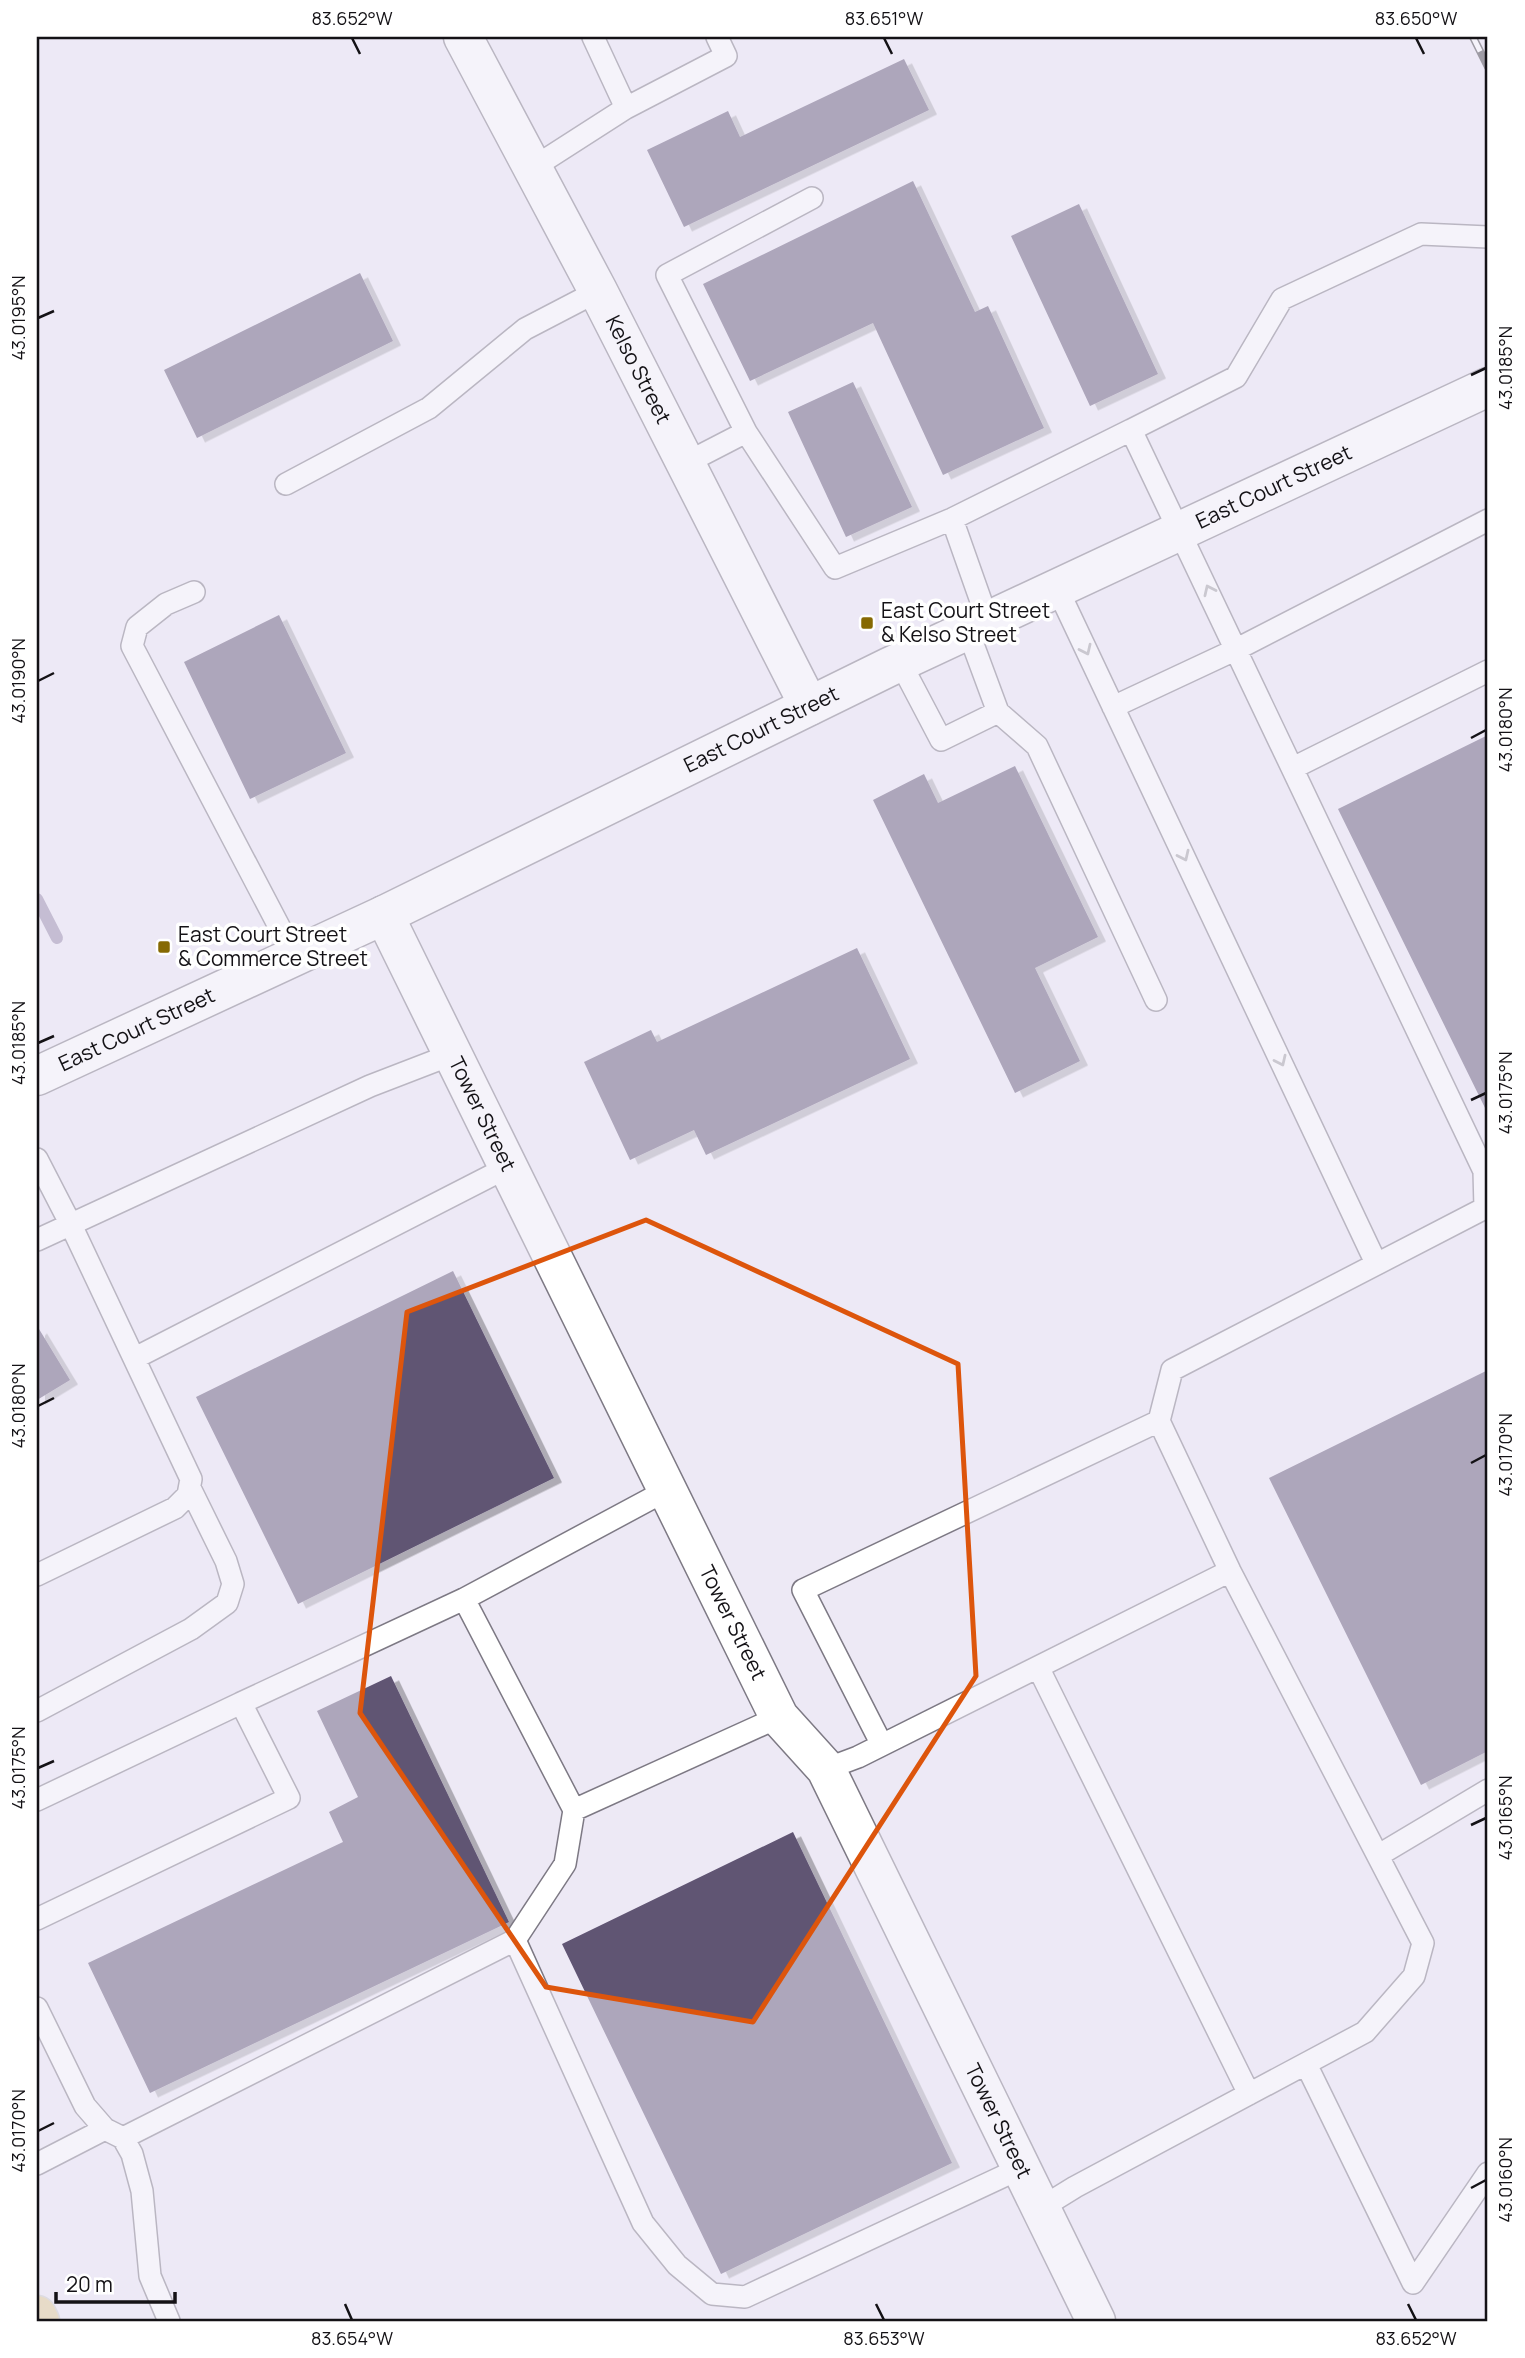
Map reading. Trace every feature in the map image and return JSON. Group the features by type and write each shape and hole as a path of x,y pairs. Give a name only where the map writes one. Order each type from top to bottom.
{"main road":[{"path":"37,2315 40,2321"}],"street":[{"name":"Kelso Street","path":"463,37 598,291 809,706"},
{"name":"East Court Street","path":"39,1067 384,915 901,662 1488,387"},
{"name":"Tower Street","path":"384,915 779,1717 826,1769 1096,2321"}],"lane":[{"path":"593,37 626,108"},
{"path":"531,169 626,108 726,56 717,37"},
{"path":"812,198 667,275 746,432 835,568 952,519 1236,377 1282,299 1421,234 1488,237"},
{"path":"286,484 429,408 525,329 598,291"},
{"path":"1041,2208 1075,2187 1365,2032 1414,1976 1423,1943 1230,1571 1159,1421 1172,1370 1485,1208 1484,1171 1132,430"},
{"path":"686,463 746,432"},
{"path":"952,519 998,712 1037,746 1156,1000"},
{"path":"1114,707 1237,649 1488,520"},
{"path":"1057,588 1376,1263"},
{"path":"194,592 166,604 137,627 132,646 293,955"},
{"path":"901,662 941,740 998,712"},
{"path":"1293,768 1488,671"},
{"path":"37,1240 370,1086 453,1055"},
{"path":"37,1159 191,1479 188,1495 175,1508 37,1575"},
{"path":"135,1358 508,1167"},
{"path":"882,1745 803,1590 1159,1421"},
{"path":"37,1711 191,1629 227,1603 233,1584 226,1561 190,1488"},
{"path":"37,1800 464,1599 667,1490"},
{"path":"826,1769 882,1745 1230,1571"},
{"path":"37,2164 114,2134 514,1940 565,1864 574,1810 464,1599"},
{"path":"1038,1667 1249,2094"},
{"path":"37,1919 289,1798 241,1703"},
{"path":"574,1810 779,1717"},
{"path":"1379,1856 1488,1790"},
{"path":"514,1940 643,2223 677,2265 712,2294 745,2297 1021,2168"},
{"path":"37,2008 85,2106 132,2154 142,2191 150,2276 169,2321"},
{"path":"1306,2064 1413,2283 1488,2174"}],"highlighted area":[{"path":"646,1220 958,1364 976,1676 753,2022 546,1987 360,1713 407,1312"}],"building":[{"path":"904,59 929,110 684,227 647,150 728,111 740,137"},
{"path":"913,181 975,312 988,306 1044,428 943,475 873,323 750,381 703,284"},
{"path":"1079,204 1158,374 1090,406 1011,236"},
{"path":"360,273 393,341 197,438 164,370"},
{"path":"853,382 912,507 846,537 788,412"},
{"path":"279,615 346,753 250,799 184,662"},
{"path":"1488,735 1488,1114 1338,809"},
{"path":"1015,766 1098,937 1035,968 1080,1061 1015,1093 873,800 924,774 938,803"},
{"path":"857,948 910,1059 706,1155 694,1130 630,1160 584,1062 651,1030 657,1042"},
{"path":"453,1271 554,1478 298,1604 196,1397"},
{"path":"39,1329 70,1380 37,1400 37,1331"},
{"path":"1488,1370 1488,1751 1421,1785 1269,1478"},
{"path":"391,1676 509,1922 150,2093 88,1963 343,1842 329,1812 358,1797 317,1711"},
{"path":"793,1832 952,2163 721,2274 562,1944"}],"waterway":[{"path":"37,899 57,938"}],"railway":[{"path":"1473,37 1488,67"}],"place":[{"name":"East Court Street & Kelso Street","path":"867,623"},
{"name":"East Court Street & Commerce Street","path":"164,947"}]}
